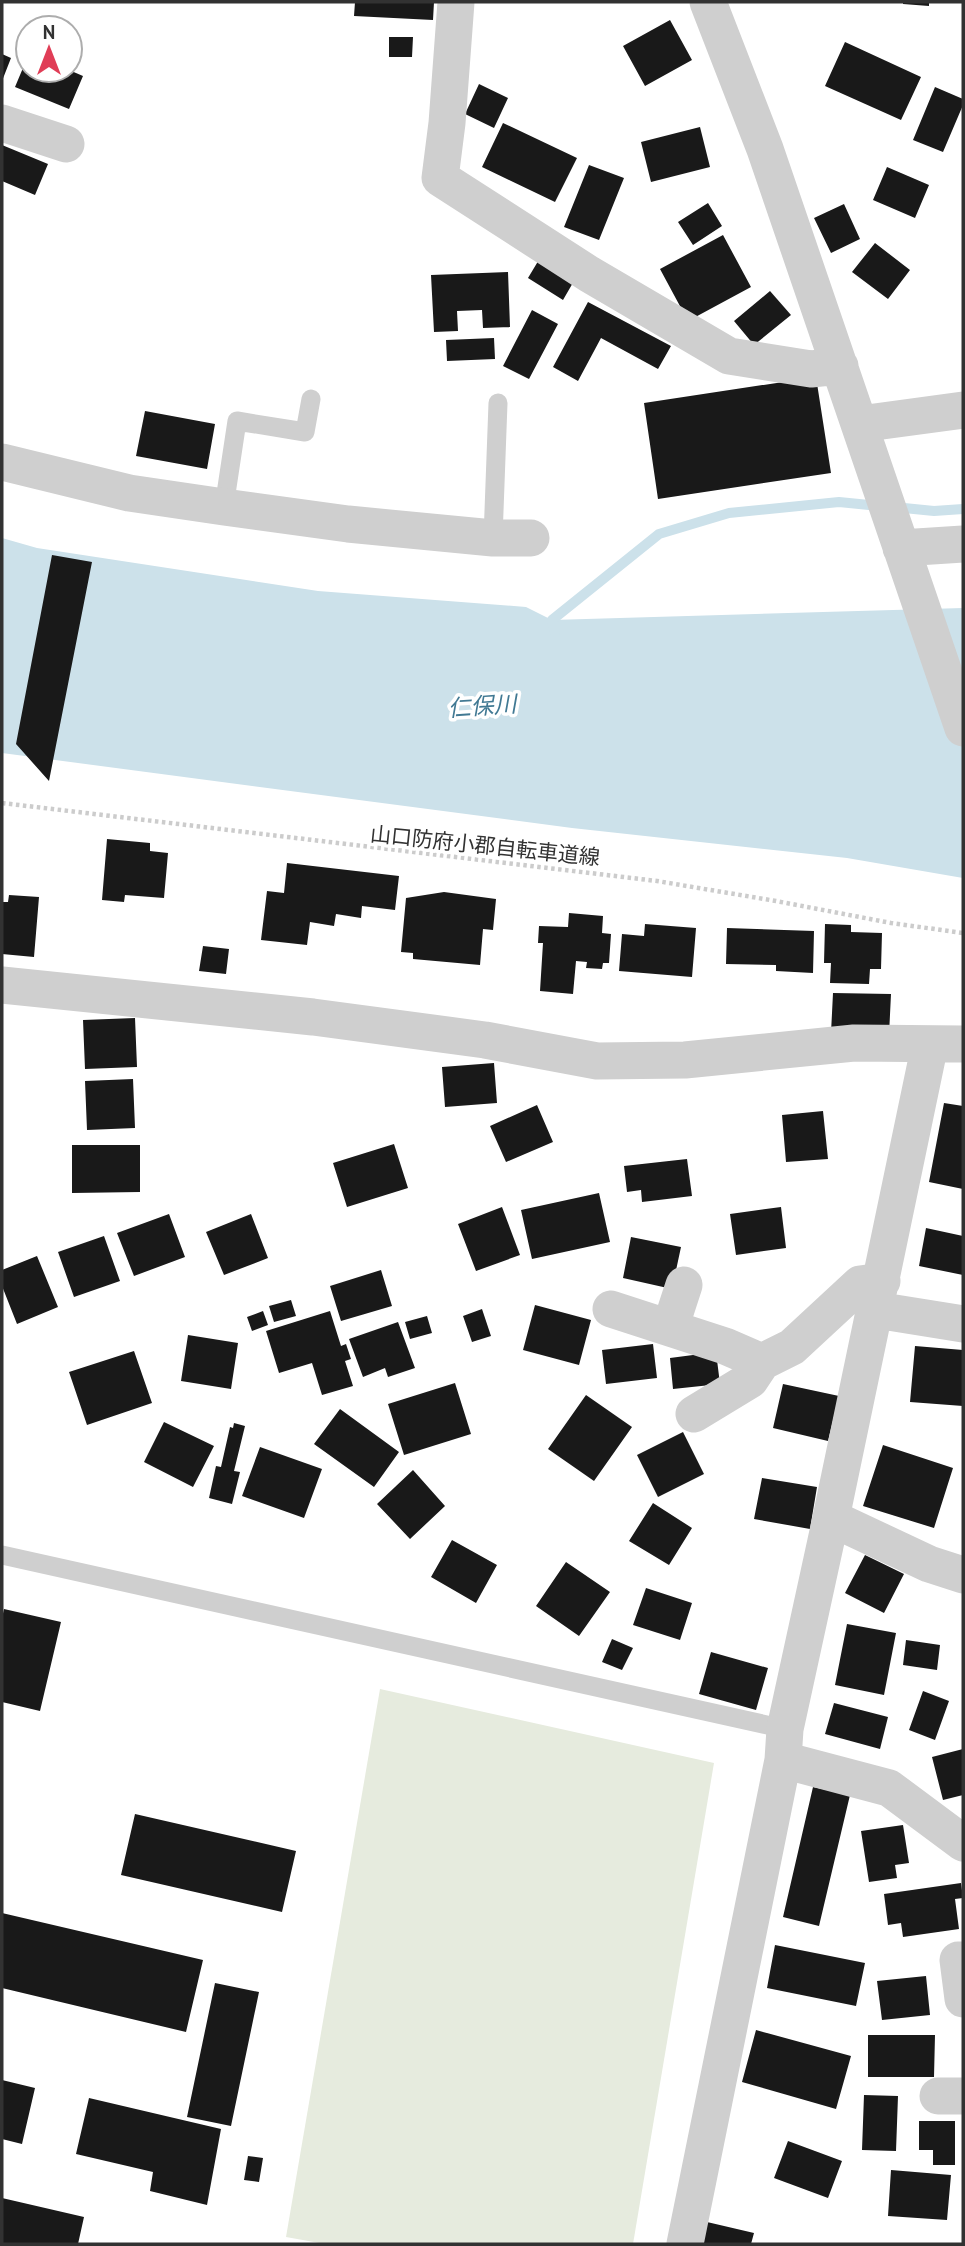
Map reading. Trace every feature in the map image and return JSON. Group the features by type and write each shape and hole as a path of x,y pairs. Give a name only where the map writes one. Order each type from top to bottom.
{"street":[{"path":"456,2 440,178 589,274 729,356 811,369 840,366"},
{"path":"708,2 765,149 963,728"},
{"path":"2,123 66,144"},
{"path":"860,424 963,410"},
{"path":"2,462 129,493 224,507 348,524 493,538 531,538"},
{"path":"901,548 963,544"},
{"path":"2,985 313,1017 485,1040 597,1060 685,1060 854,1043 947,1044 879,1295 784,1744 685,2244"},
{"path":"694,1414 750,1380 762,1362 792,1347 860,1284 879,1295 963,1324"},
{"path":"670,1328 684,1285"},
{"path":"611,1309 725,1346 762,1362"},
{"path":"831,1518 929,1564 963,1575"},
{"path":"784,1744 889,1788 956,1829"},
{"path":"963,1960 958,1960 963,1999"}],"lane":[{"path":"224,507 237,421 305,432 311,399"},
{"path":"493,538 498,403"},
{"path":"2,1555 784,1744"}],"path":[{"name":"山口防府小郡自転車道線","path":"2,803 657,881 891,923 963,933"}],"shaded area":[{"path":"380,1689 714,1763 633,2244 325,2244 286,2237"}],"water":[{"name":"仁保川","path":"2,538 37,548 318,591 526,607 552,620 963,608 963,878 847,858 572,828 2,753"}],"building":[{"path":"355,2 434,2 433,20 354,16"},
{"path":"929,2 929,6 903,4"},
{"path":"670,20 692,60 645,86 623,46"},
{"path":"389,37 413,37 412,57 389,57"},
{"path":"845,42 921,77 901,120 825,86"},
{"path":"2,54 11,58 2,81"},
{"path":"16,84 80,84 69,109 15,87"},
{"path":"479,84 508,98 494,128 465,114"},
{"path":"935,87 963,99 963,105 943,152 913,140"},
{"path":"503,123 577,158 555,202 482,167"},
{"path":"700,127 710,167 651,182 641,142"},
{"path":"2,145 48,164 35,195 2,181"},
{"path":"589,165 624,178 599,240 564,227"},
{"path":"887,167 929,185 915,218 873,200"},
{"path":"708,203 722,226 693,245 678,222"},
{"path":"844,204 860,239 831,253 814,218"},
{"path":"723,235 751,287 688,321 660,269"},
{"path":"875,243 910,270 888,299 852,272"},
{"path":"543,253 578,274 563,300 528,278"},
{"path":"508,272 510,327 483,328 482,310 457,311 458,331 434,332 431,275"},
{"path":"770,291 791,315 754,345 734,321"},
{"path":"588,302 671,346 658,369 601,338 578,381 553,367"},
{"path":"532,310 558,324 529,379 503,366"},
{"path":"494,338 495,359 447,361 446,340"},
{"path":"816,377 831,473 658,499 644,403"},
{"path":"145,411 215,424 207,469 136,456"},
{"path":"52,555 92,562 49,781 16,744"},
{"path":"107,839 150,843 150,851 168,853 164,898 125,895 124,902 102,900"},
{"path":"287,863 399,876 395,910 362,906 361,918 336,914 334,926 310,922 307,945 261,940 267,891 284,893"},
{"path":"444,892 496,899 493,930 483,929 480,965 413,959 413,953 401,952 406,898"},
{"path":"9,895 39,897 34,957 2,954 2,902 8,902"},
{"path":"569,913 603,916 602,933 611,934 609,963 603,963 602,969 586,968 587,962 576,961 573,994 540,991 543,943 538,943 539,926 568,927"},
{"path":"645,924 696,928 692,977 619,971 622,934 644,936"},
{"path":"825,924 851,925 851,932 882,933 881,969 870,969 869,984 830,983 831,963 824,963"},
{"path":"727,928 814,931 813,973 776,971 776,965 726,964"},
{"path":"203,946 229,949 226,974 199,971"},
{"path":"833,993 891,994 889,1035 831,1033"},
{"path":"135,1018 137,1067 85,1069 83,1020"},
{"path":"494,1063 497,1103 445,1107 442,1067"},
{"path":"133,1079 135,1128 87,1130 85,1081"},
{"path":"944,1103 963,1106 963,1189 929,1182"},
{"path":"537,1105 553,1142 506,1162 490,1126"},
{"path":"823,1111 828,1159 786,1162 782,1115"},
{"path":"394,1144 408,1188 347,1207 333,1163"},
{"path":"72,1145 140,1145 140,1192 72,1193"},
{"path":"687,1159 692,1196 642,1202 641,1190 627,1192 624,1166"},
{"path":"599,1193 610,1242 532,1259 521,1210"},
{"path":"502,1207 520,1255 476,1271 458,1224"},
{"path":"781,1207 786,1248 736,1255 730,1214"},
{"path":"169,1214 185,1257 134,1276 117,1233"},
{"path":"251,1214 268,1258 224,1275 206,1232"},
{"path":"926,1228 963,1236 963,1275 919,1266"},
{"path":"104,1236 120,1281 74,1297 58,1252"},
{"path":"631,1237 681,1247 672,1289 623,1278"},
{"path":"37,1256 58,1307 17,1324 2,1286 2,1270"},
{"path":"381,1270 392,1306 341,1321 330,1286"},
{"path":"291,1300 296,1316 274,1322 269,1306"},
{"path":"535,1305 591,1320 579,1365 523,1350"},
{"path":"482,1309 491,1336 472,1342 463,1316"},
{"path":"263,1311 268,1325 252,1331 247,1317"},
{"path":"330,1311 341,1346 346,1344 351,1359 345,1361 353,1386 322,1395 312,1363 279,1373 266,1331"},
{"path":"427,1316 432,1333 410,1339 405,1322"},
{"path":"398,1322 415,1368 388,1377 385,1368 363,1377 349,1339"},
{"path":"188,1335 238,1343 231,1389 181,1381"},
{"path":"653,1344 657,1378 606,1384 602,1350"},
{"path":"915,1346 963,1350 963,1406 910,1402"},
{"path":"134,1351 152,1403 87,1425 69,1372"},
{"path":"716,1352 720,1384 673,1389 670,1358"},
{"path":"455,1383 471,1434 404,1455 388,1404"},
{"path":"783,1384 839,1396 828,1441 773,1428"},
{"path":"586,1395 632,1427 594,1481 548,1449"},
{"path":"340,1409 399,1452 374,1487 314,1444"},
{"path":"164,1422 214,1446 193,1487 144,1462"},
{"path":"234,1423 245,1426 234,1471 240,1472 232,1504 209,1498 216,1466 221,1467 230,1427 233,1428"},
{"path":"683,1432 704,1474 658,1497 637,1455"},
{"path":"883,1445 953,1468 934,1528 863,1506"},
{"path":"260,1447 322,1469 304,1518 242,1496"},
{"path":"413,1470 445,1506 410,1539 377,1504"},
{"path":"762,1478 817,1487 810,1529 754,1519"},
{"path":"653,1503 692,1528 669,1565 629,1541"},
{"path":"452,1540 497,1565 476,1603 431,1577"},
{"path":"865,1555 904,1574 884,1613 845,1593"},
{"path":"566,1562 610,1592 579,1636 536,1606"},
{"path":"646,1588 692,1603 680,1640 633,1625"},
{"path":"4,1609 61,1622 40,1711 2,1702"},
{"path":"847,1624 896,1633 884,1695 835,1685"},
{"path":"612,1639 633,1648 622,1670 602,1662"},
{"path":"906,1640 940,1645 937,1670 903,1665"},
{"path":"711,1652 768,1668 756,1710 699,1694"},
{"path":"923,1691 949,1701 935,1740 909,1730"},
{"path":"834,1703 888,1717 880,1749 825,1734"},
{"path":"963,1749 963,1795 943,1800 932,1757"},
{"path":"813,1787 850,1795 819,1926 783,1917"},
{"path":"135,1814 296,1851 282,1912 121,1875"},
{"path":"903,1825 909,1863 895,1865 897,1878 869,1882 861,1831"},
{"path":"961,1883 963,1898 955,1899 959,1929 903,1937 901,1923 888,1925 884,1894"},
{"path":"2,1913 203,1960 186,2032 2,1988"},
{"path":"775,1945 865,1963 856,2006 767,1988"},
{"path":"926,1976 930,2015 882,2020 877,1981"},
{"path":"215,1983 259,1992 231,2126 187,2117"},
{"path":"756,2030 851,2056 836,2109 742,2082"},
{"path":"868,2035 935,2035 934,2077 868,2077"},
{"path":"2,2080 35,2088 22,2144 2,2139"},
{"path":"864,2095 898,2096 896,2151 862,2150"},
{"path":"89,2098 221,2129 207,2205 150,2191 153,2172 76,2154"},
{"path":"919,2121 955,2121 955,2165 933,2165 933,2150 919,2150"},
{"path":"788,2141 842,2161 828,2198 774,2178"},
{"path":"248,2156 263,2158 259,2182 244,2180"},
{"path":"891,2170 951,2175 947,2220 888,2216"},
{"path":"2,2198 84,2217 78,2244 2,2244"},
{"path":"707,2222 754,2233 751,2244 701,2244"}],"waterway":[{"path":"555,632 552,620 659,534 729,513 839,502 879,506"},
{"path":"894,507 934,511 963,509"}]}
